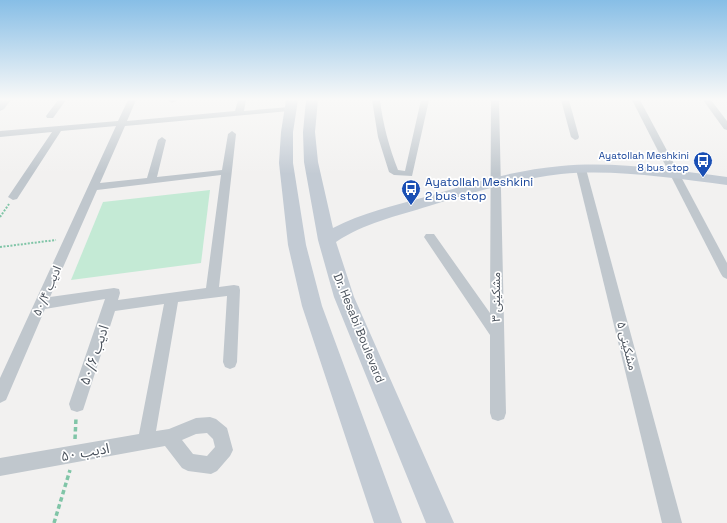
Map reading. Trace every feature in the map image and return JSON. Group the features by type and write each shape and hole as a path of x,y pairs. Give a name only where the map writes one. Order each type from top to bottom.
{"main road":[{"path":"288,124 286,163 297,244 312,306 388,523"},
{"name":"Dr. Hesabi Boulevard","path":"310,124 310,162 327,240 344,297 440,523"},
{"path":"327,240 338,232 367,218 497,181 537,174 581,169 727,180"},
{"path":"322,217 337,220 367,218"}],"street":[{"path":"0,134 117,124"},
{"name":"ادیب ۵۰/۴","path":"0,395 122,124"},
{"path":"378,124 384,148 394,172 409,174 420,124"},
{"name":"مشکینی ۳","path":"496,124 497,181 496,333 498,413"},
{"path":"571,124 574,137"},
{"path":"649,124 727,274"},
{"path":"13,197 58,129"},
{"path":"212,293 226,172 232,134"},
{"path":"151,181 162,140"},
{"name":"مشکینی ۵","path":"581,169 672,523"},
{"path":"93,187 226,172"},
{"path":"430,237 496,333"},
{"path":"41,304 114,293 110,306 234,290 230,362"},
{"path":"146,441 172,299"},
{"name":"ادیب ۵۰/۶","path":"77,404 110,306"},
{"name":"ادیب ۵۰","path":"0,467 169,437"}],"path":[{"path":"0,217 13,197"},
{"path":"0,247 70,239"}],"green space":[{"path":"210,190 201,263 71,280 103,202"}],"place":[{"name":"Ayatollah Meshkini 8 bus stop","path":"703,178"},
{"name":"Ayatollah Meshkini 2 bus stop","path":"411,206"}]}
